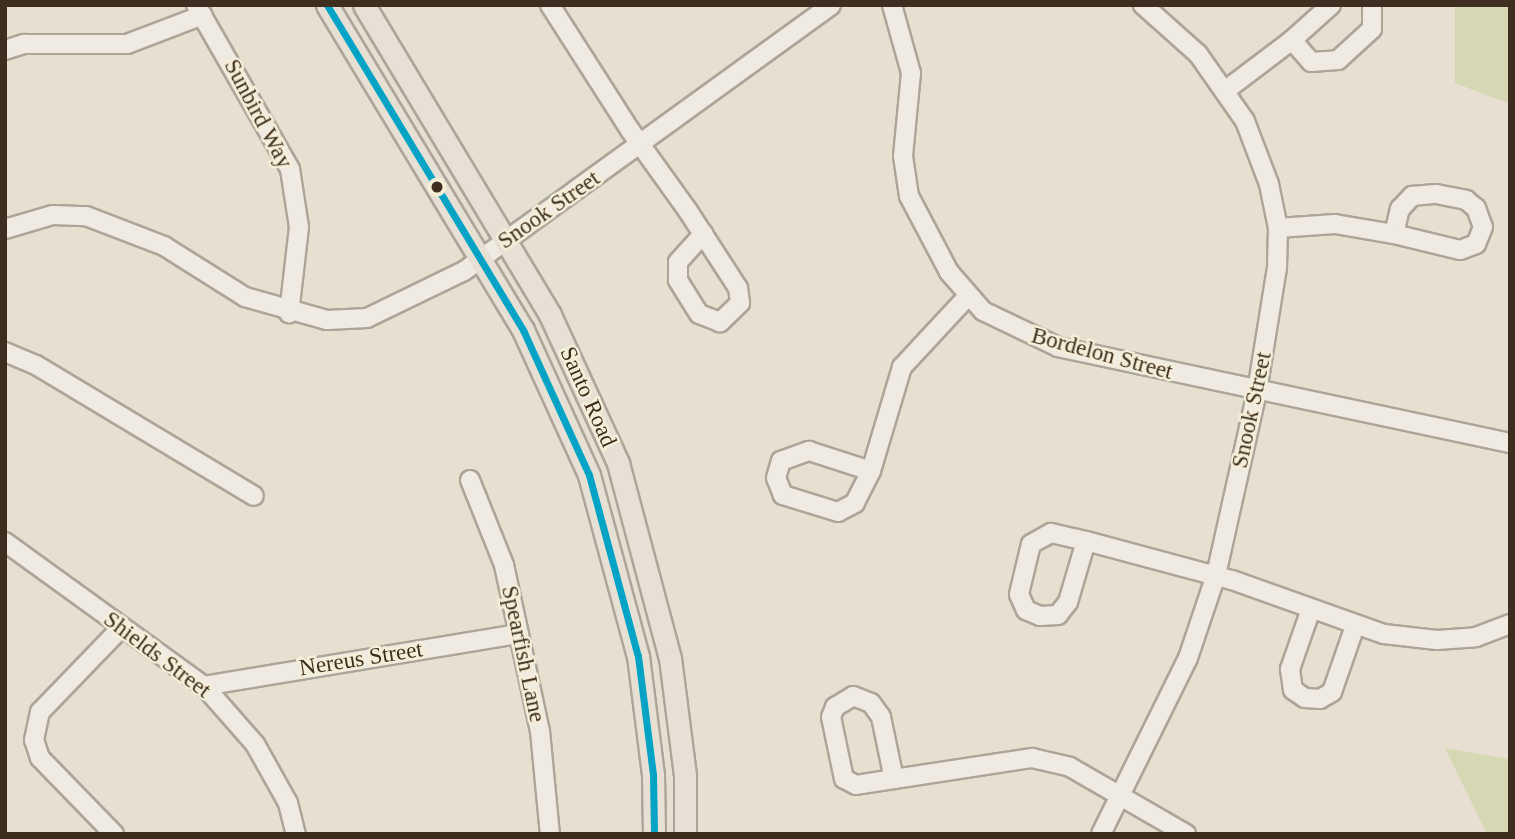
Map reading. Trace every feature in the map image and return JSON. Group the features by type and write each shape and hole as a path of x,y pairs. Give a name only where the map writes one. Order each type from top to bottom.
{"main road":[{"name":"Santo Road","path":"327,5 481,258 553,392 589,475 610,543 638,656 653,775 654,834"},
{"name":"Santo Road","path":"364,5 507,241 580,375 618,463 639,530 670,658 685,775 685,834"}],"street":[{"path":"550,5 641,145 703,234 738,288 740,303 720,322 699,314 678,280 678,262 703,234"},
{"name":"Snook Street","path":"5,229 53,215 86,216 164,246 245,298 289,313 327,320 367,318 396,308 507,241 831,5"},
{"name":"Bordelon Street","path":"891,5 911,74 904,156 909,196 926,234 968,296 1014,329 1058,347 1510,443"},
{"name":"Snook Street","path":"1101,834 1188,658 1216,575 1257,391 1278,228 1260,159 1226,90 1198,54 1143,5"},
{"path":"1226,90 1292,40 1331,5"},
{"path":"1292,40 1311,62 1338,60 1372,29 1372,5"},
{"path":"5,50 24,44 127,44 199,10"},
{"name":"Sunbird Way","path":"199,10 290,169 299,227 289,313"},
{"path":"1278,228 1335,224 1394,234 1460,250 1476,244 1482,227 1466,200 1412,196 1400,209 1394,234"},
{"path":"871,471 809,451 790,453 776,478 783,495 838,512 863,494 871,471 902,367 968,296"},
{"path":"5,352 36,365 254,496"},
{"name":"Spearfish Lane","path":"470,480 504,565 540,731 550,834"},
{"path":"1086,541 1068,602 1059,615 1026,610 1019,594 1038,537 1051,533 1086,541 1216,575 1355,626 1437,640 1476,637 1510,624"},
{"name":"Shields Street","path":"5,541 204,686 255,744 288,803 296,834"},
{"path":"1311,609 1290,669 1293,690 1305,698 1320,699 1332,692 1355,626"},
{"path":"114,834 40,758 34,740 40,712 121,628"},
{"name":"Nereus Street","path":"204,686 519,634"},
{"path":"894,779 881,717 871,703 845,698 831,717 844,779 856,785 1032,758 1070,767 1178,832"}],"green space":[{"path":"1455,5 1510,5 1510,104 1455,83"},
{"path":"1445,748 1510,759 1510,834 1487,834"}],"transit line":[{"path":"327,5 523,330 589,475 638,656 653,775 654,834"}]}
